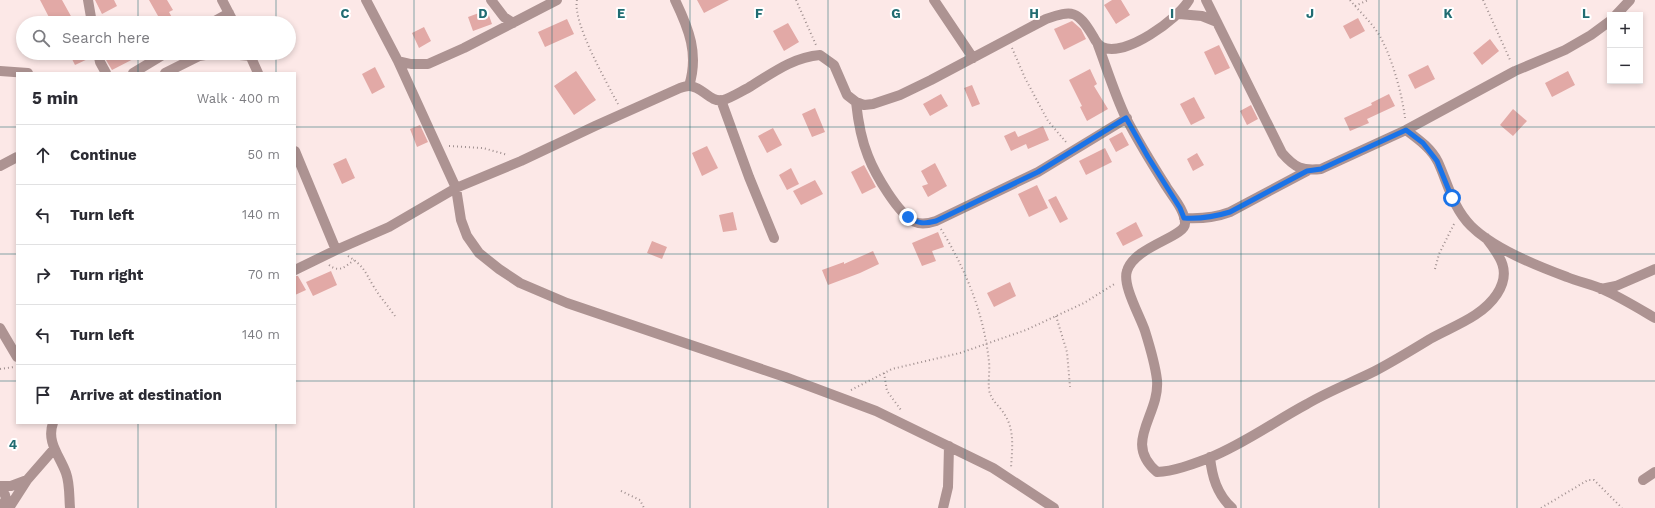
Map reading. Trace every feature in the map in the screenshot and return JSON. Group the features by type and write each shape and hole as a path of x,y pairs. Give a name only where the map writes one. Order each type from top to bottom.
{"street":[{"path":"88,0 91,16"},
{"path":"222,0 230,16"},
{"path":"366,0 398,61 456,188 461,220 467,236 479,253 499,269 520,283 567,303 785,377 876,411 993,468 1054,508"},
{"path":"491,0 504,17 513,24"},
{"path":"398,61 411,64 428,64 513,24 557,0"},
{"path":"675,0 684,19 694,56 694,72 689,86"},
{"path":"934,0 973,58"},
{"path":"1098,45 1103,48 1113,48 1140,40 1162,28 1179,14 1190,0"},
{"path":"1206,0 1282,153 1292,165 1307,171"},
{"path":"1619,12 1630,0"},
{"path":"224,16 229,13"},
{"path":"296,270 389,227 456,188 521,161 622,113 673,91 689,86 697,88 711,98 721,100 738,94 806,56 820,55 834,65 847,95 856,102 864,105 873,104 900,95 1046,19 1065,13 1072,13 1080,17 1098,45 1116,96 1126,118 1148,157 1180,208 1186,224 1179,233 1152,245 1140,254 1131,263 1127,270 1126,277 1132,300 1150,348 1157,382 1154,400 1141,444 1149,465 1157,472 1167,472 1210,457 1308,403 1402,356 1485,308 1497,294 1505,278 1504,266 1498,253 1486,238"},
{"path":"1179,14 1202,16 1218,22"},
{"path":"1184,218 1202,219 1230,212 1307,171 1321,169 1406,130 1455,102 1515,71 1565,50 1591,35 1607,23"},
{"path":"100,60 103,72"},
{"path":"135,72 154,60"},
{"path":"167,72 191,60"},
{"path":"253,60 258,72"},
{"path":"0,71 16,72"},
{"path":"721,100 749,177 774,238"},
{"path":"856,102 859,127 868,157 898,208 916,223 936,221 1038,172 1126,118"},
{"path":"1406,130 1423,143 1437,161 1452,198 1460,213 1471,226 1486,238 1533,262 1567,277 1601,289 1655,318"},
{"path":"0,166 16,158"},
{"path":"298,164 336,250"},
{"path":"1601,289 1616,286 1655,269"},
{"path":"0,328 16,356"},
{"path":"53,424 51,435 54,449 69,484 70,508"},
{"path":"943,508 948,487 949,446"},
{"path":"9,508 27,480 54,449"},
{"path":"1210,457 1212,473 1218,489 1223,499 1232,508"},
{"path":"1643,480 1655,472"},
{"path":"1,508 6,499 0,487 11,486 27,480"}],"path":[{"path":"577,0 577,12 590,48 622,113"},
{"path":"796,0 820,55"},
{"path":"1350,0 1368,19 1378,34 1389,59 1400,93 1406,130"},
{"path":"1355,6 1368,0"},
{"path":"1483,0 1515,71"},
{"path":"1008,39 1025,78 1048,121 1075,150"},
{"path":"435,143 449,146 490,149 521,161"},
{"path":"1435,269 1439,254 1460,213"},
{"path":"936,221 952,247 973,292 982,317 990,372 990,394 1005,414 1010,425 1013,441 1010,479"},
{"path":"336,250 354,260 367,273 374,288 395,316"},
{"path":"320,258 336,270 341,270 354,260"},
{"path":"839,397 884,373 922,361 960,353 1026,330 1084,302 1126,277"},
{"path":"1056,316 1067,352 1070,387"},
{"path":"0,369 16,367"},
{"path":"884,373 887,391 893,401 905,414"},
{"path":"1541,508 1588,480 1594,480 1622,508"},
{"path":"621,491 640,500 644,508"}],"building":[{"path":"40,0 62,0 71,16 48,16"},
{"path":"95,0 114,0 117,6 102,14"},
{"path":"149,0 167,0 173,10 169,12 171,16 158,16"},
{"path":"697,0 729,0 704,13"},
{"path":"1112,0 1121,0 1130,15 1116,24 1104,5"},
{"path":"487,10 492,24 473,31 468,17"},
{"path":"1358,18 1365,31 1350,39 1343,26"},
{"path":"567,19 574,34 545,47 538,32"},
{"path":"1072,21 1081,29 1086,39 1064,50 1054,29"},
{"path":"788,23 799,42 784,51 773,31"},
{"path":"424,27 431,41 419,48 412,33"},
{"path":"1490,39 1499,51 1482,65 1473,53"},
{"path":"1219,45 1230,68 1215,75 1204,52"},
{"path":"72,60 86,60 75,65"},
{"path":"106,60 131,60 112,70"},
{"path":"1428,65 1435,79 1415,89 1408,75"},
{"path":"375,67 385,87 372,94 362,74"},
{"path":"1090,69 1097,84 1094,86 1108,109 1087,121 1080,107 1082,106 1069,80"},
{"path":"576,71 596,100 574,115 554,86"},
{"path":"1568,71 1575,85 1552,97 1545,83"},
{"path":"972,85 980,104 972,107 964,88"},
{"path":"941,94 948,106 930,116 923,104"},
{"path":"1389,94 1395,106 1367,119 1369,123 1350,131 1344,118 1372,105 1371,103"},
{"path":"1194,97 1205,118 1191,125 1180,104"},
{"path":"1251,105 1258,119 1247,125 1240,111"},
{"path":"815,108 825,132 812,137 802,114"},
{"path":"1513,109 1527,121 1513,136 1500,125"},
{"path":"420,125 428,142 417,147 410,129"},
{"path":"1043,126 1049,140 1028,149 1026,144 1011,151 1004,136 1015,131 1018,137"},
{"path":"773,128 782,145 767,153 758,136"},
{"path":"1122,132 1129,145 1116,152 1109,139"},
{"path":"707,146 718,168 702,176 692,153"},
{"path":"1105,148 1112,162 1086,175 1079,161"},
{"path":"1197,153 1204,165 1193,171 1187,159"},
{"path":"346,158 355,178 342,184 333,164"},
{"path":"935,163 947,186 928,197 922,186 928,184 921,171"},
{"path":"864,165 876,187 862,194 851,172"},
{"path":"791,168 799,184 787,190 779,175"},
{"path":"815,180 823,194 801,205 793,191"},
{"path":"1037,185 1048,208 1029,217 1018,194"},
{"path":"1056,196 1068,219 1060,223 1048,200"},
{"path":"733,212 737,230 723,232 719,215"},
{"path":"1136,222 1143,236 1123,246 1116,233"},
{"path":"938,232 944,247 932,251 936,261 922,266 912,243"},
{"path":"652,241 667,247 662,259 647,253"},
{"path":"873,251 879,264 828,285 822,270 844,262 844,264"},
{"path":"331,271 337,285 313,296 306,282"},
{"path":"296,276 298,276 306,290 296,295"},
{"path":"1010,282 1016,296 994,307 987,293"}],"route":[{"path":"908,217 916,223 936,221 1038,172 1126,118 1148,157 1180,208 1184,218 1202,219 1230,212 1307,171 1321,169 1339,162 1406,130 1423,143 1437,161 1452,198"}]}
